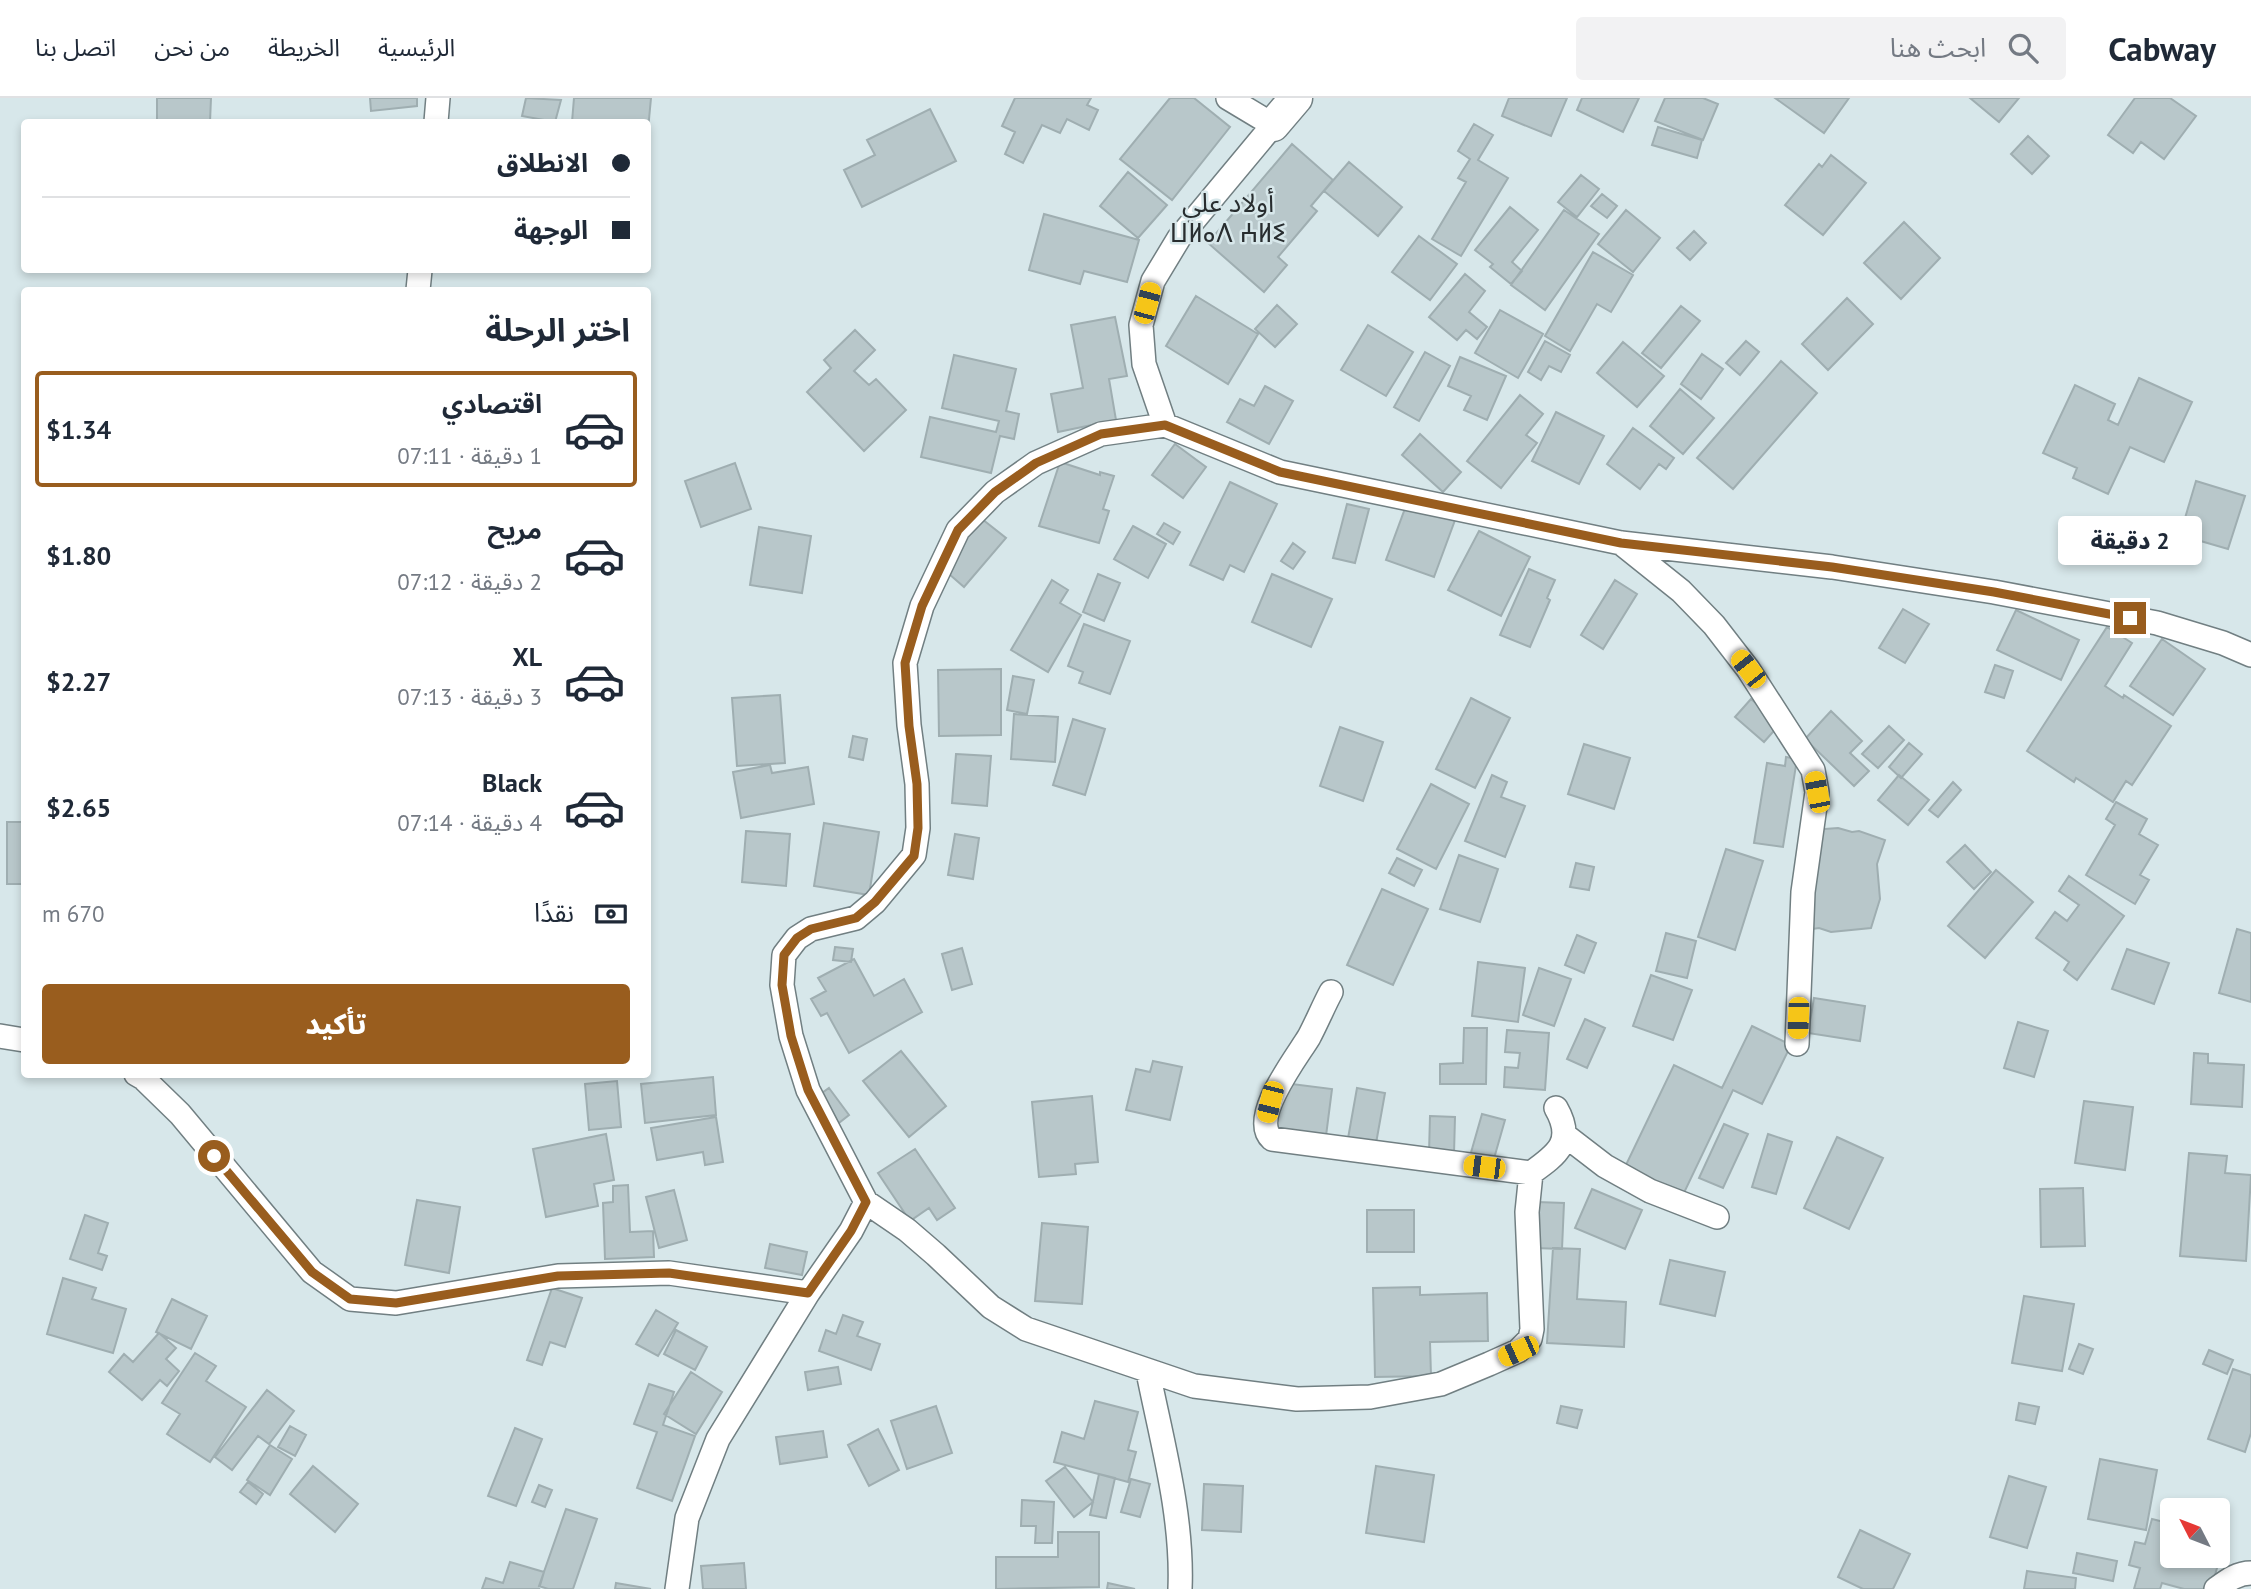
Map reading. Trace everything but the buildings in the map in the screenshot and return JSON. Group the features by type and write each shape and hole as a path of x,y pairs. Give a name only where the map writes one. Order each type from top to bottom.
{"street":[{"path":"436,119 438,98"},
{"path":"1228,98 1273,125"},
{"path":"1165,425 1144,364 1141,325 1153,281 1179,238 1296,98"},
{"path":"1531,1173 1527,1212 1532,1329 1530,1339 1518,1351 1441,1384 1370,1397 1297,1399 1194,1386 1026,1329 991,1307 907,1230 866,1202 808,1090 791,1036 782,985 784,955 797,938 811,929 856,918 875,902 914,856 918,828 917,784 909,726 905,663 922,606 958,530 995,492 1036,463 1101,434 1165,425 1280,472 1621,543 1832,567 1994,592 2157,623 2223,643 2251,655"},
{"path":"1621,543 1681,591 1714,625 1748,669 1813,770 1817,792 1803,892 1797,1044"},
{"path":"1331,992 1270,1102 1265,1127 1267,1135 1272,1139 1531,1173 1554,1157 1566,1136 1563,1119 1556,1108"},
{"path":"0,1035 21,1039"},
{"path":"143,1078 180,1114 312,1272 350,1299 396,1303 558,1276 669,1273 808,1293"},
{"path":"1566,1136 1605,1166 1650,1191 1717,1217"},
{"path":"677,1589 687,1518 718,1439 808,1293 851,1231 866,1202"},
{"path":"1148,1372 1172,1496 1181,1562 1180,1589"},
{"path":"2216,1589 2243,1573 2251,1573"}],"district":[{"name":"أولاد علي ⵡⵍⴰⴷ ⵄⵍⵉ","path":"1228,218"}],"route":[{"path":"214,1156 312,1272 350,1299 396,1303 558,1276 669,1273 808,1293 851,1231 866,1202 808,1090 791,1036 782,985 784,955 797,938 811,929 856,918 875,902 914,856 918,828 917,784 909,726 905,663 922,606 958,530 995,492 1036,463 1101,434 1165,425 1280,472 1621,543 1832,567 1994,592 2130,618"}]}
